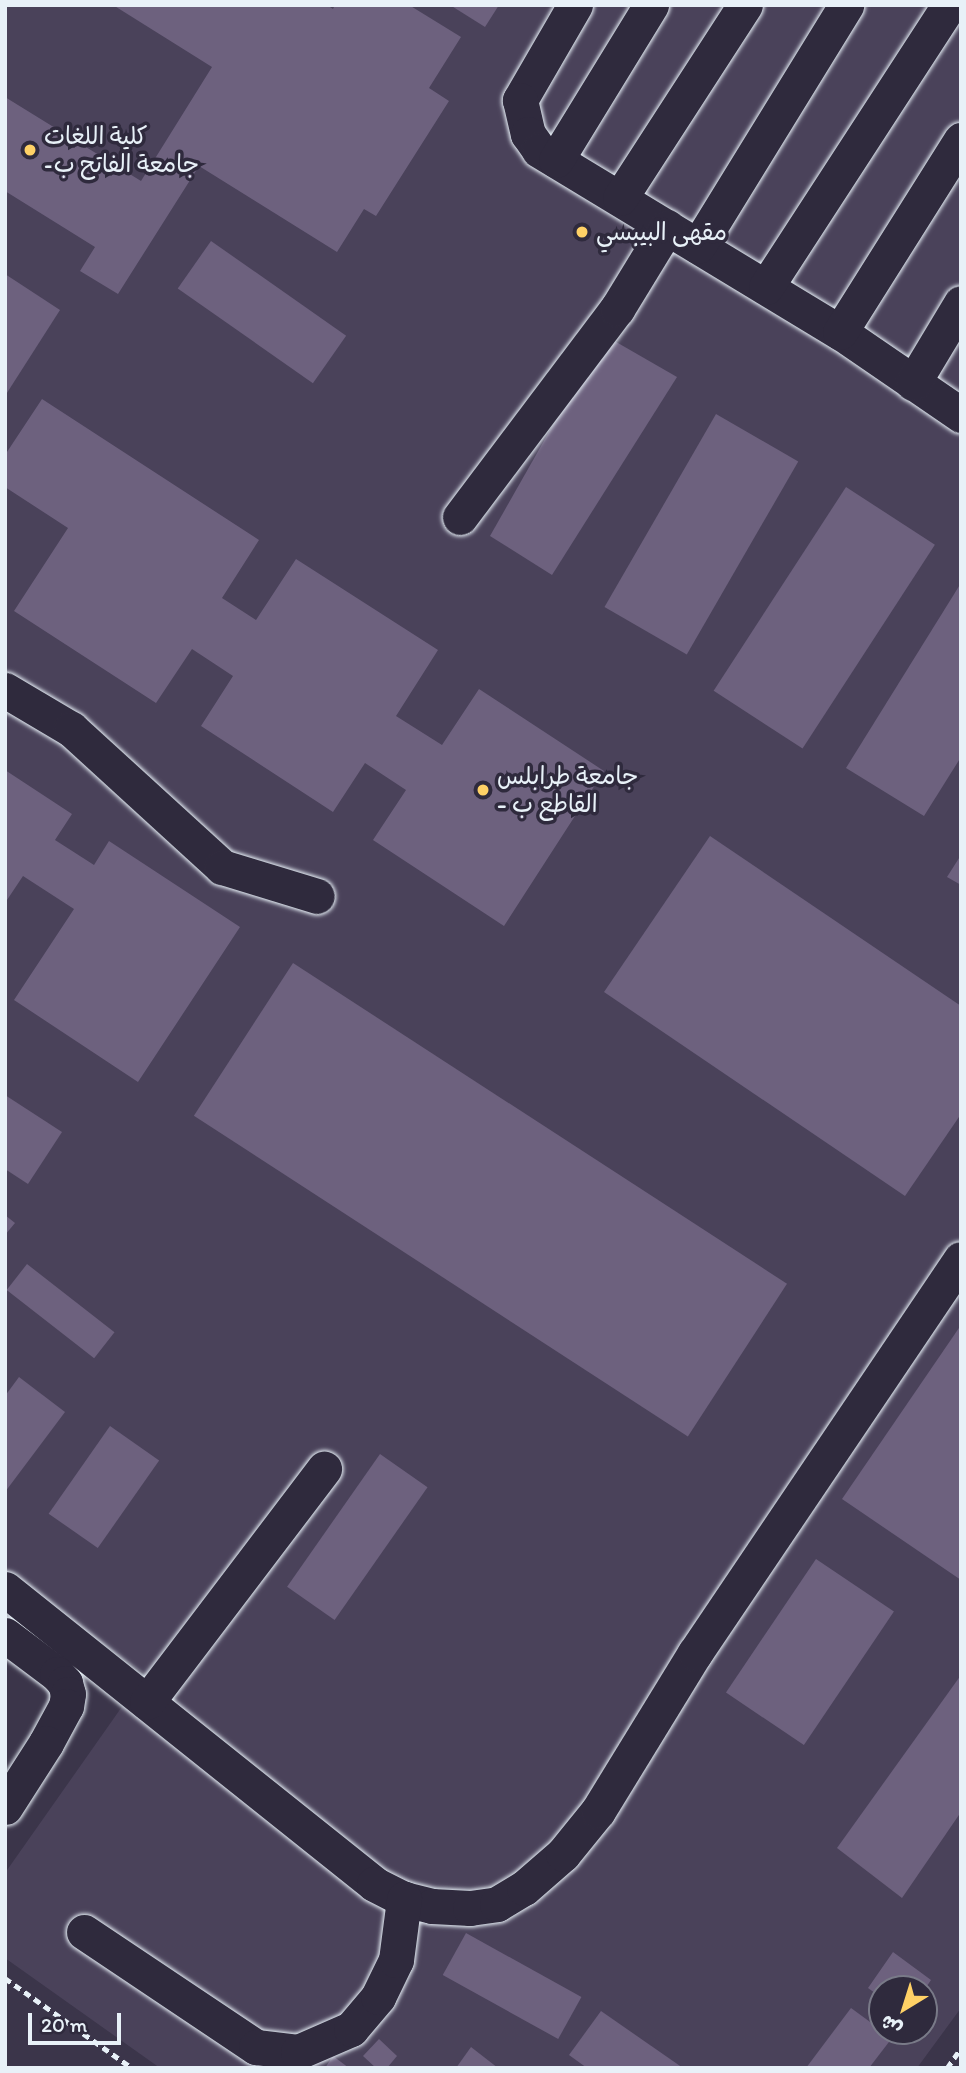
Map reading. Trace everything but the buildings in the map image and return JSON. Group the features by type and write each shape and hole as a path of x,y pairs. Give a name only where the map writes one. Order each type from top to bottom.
{"street":[{"path":"575,5 520,100 528,134 539,150 840,332 961,415"},
{"path":"556,160 651,5"},
{"path":"620,198 745,5"},
{"path":"698,246 846,5"},
{"path":"766,287 949,5"},
{"path":"840,332 961,141"},
{"path":"460,517 617,309 667,227"},
{"path":"913,383 961,303"},
{"path":"5,691 71,729 222,867 317,896"},
{"path":"5,1589 374,1884 404,1899 432,1906 470,1908 496,1904 524,1888 563,1854 598,1811 695,1653 961,1259"},
{"path":"147,1702 324,1469"},
{"path":"5,1635 57,1674 68,1694 66,1706 46,1743 5,1807"},
{"path":"84,1932 256,2047 298,2052 351,2029 378,1997 396,1960 404,1899"}],"path":[{"path":"5,1978 132,2068"},
{"path":"947,2068 961,2048"}],"shaded area":[{"name":"جامعة طرابلس - القاطع ب","path":"5,5 961,5 961,2008 938,2039 938,1975 868,1975 868,2045 934,2045 917,2068 160,2068 5,1958 5,1873 145,1674 5,1575"}],"place":[{"name":"كلية اللغات -جامعة الفاتح ب","path":"30,150"},
{"name":"مقهى البيبسي","path":"582,232"},
{"name":"جامعة طرابلس - القاطع ب","path":"483,790"}]}
